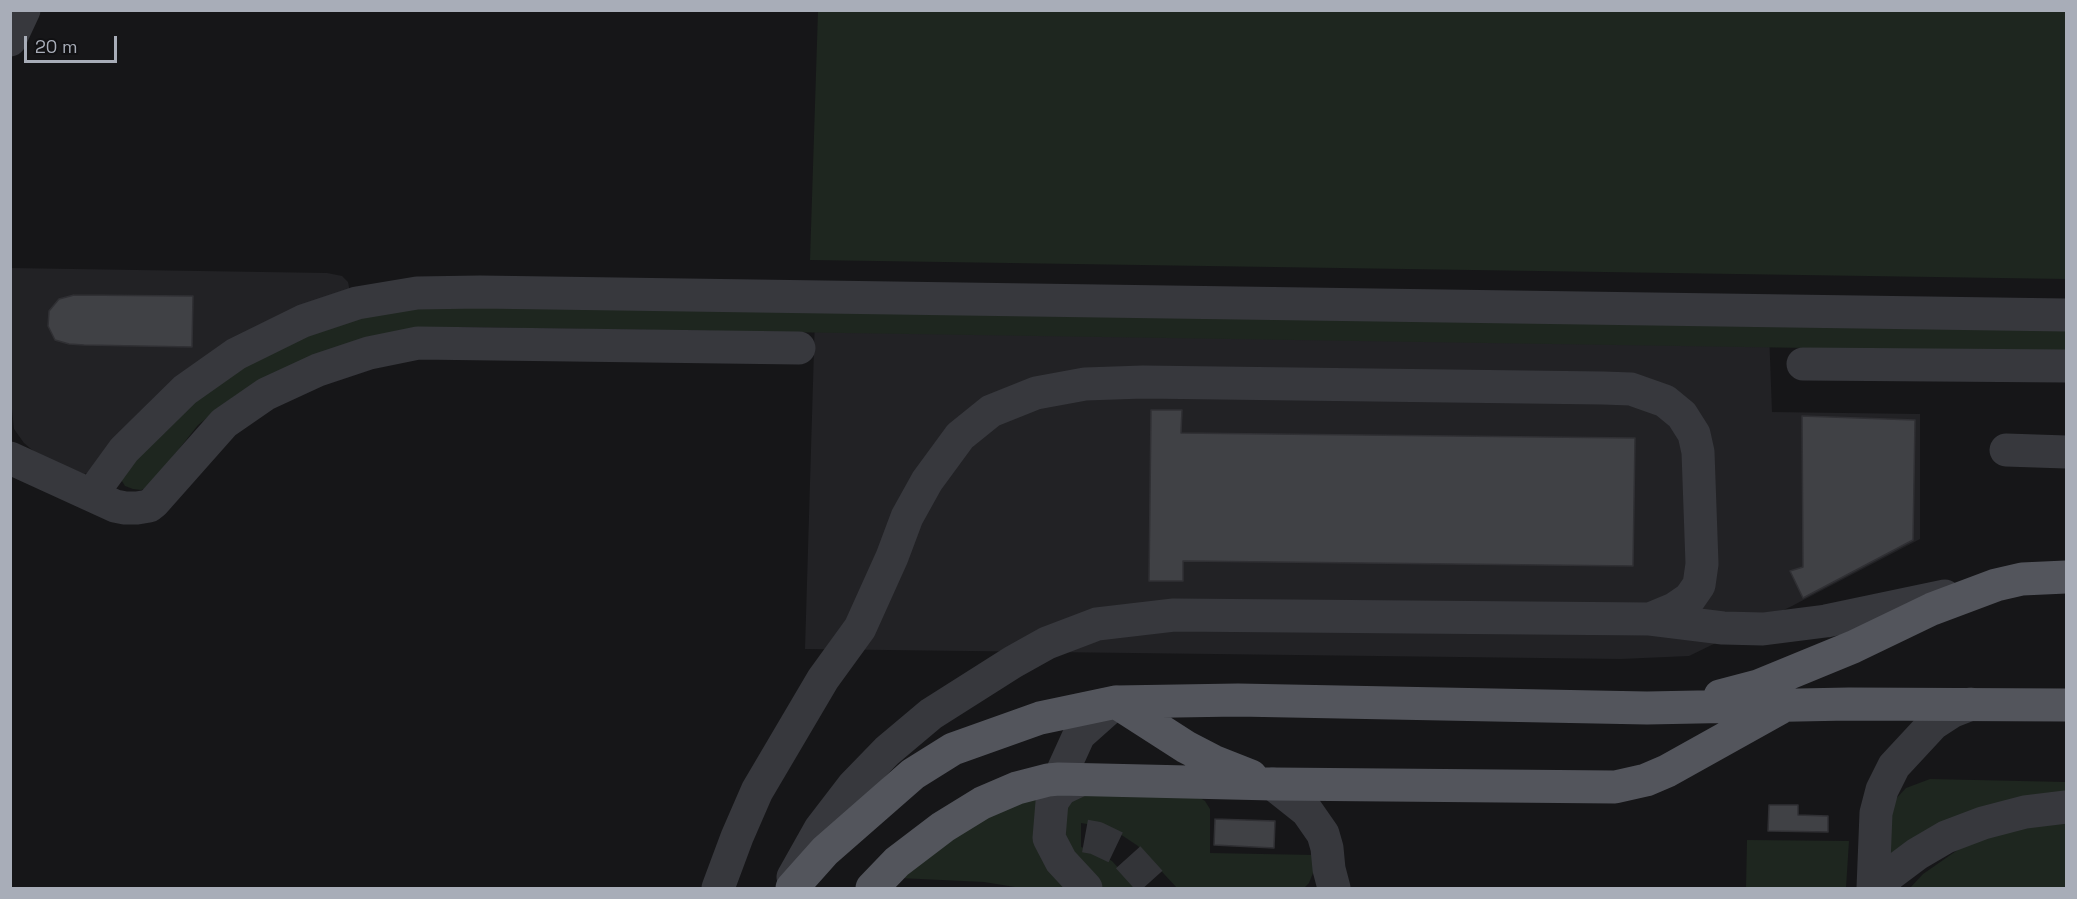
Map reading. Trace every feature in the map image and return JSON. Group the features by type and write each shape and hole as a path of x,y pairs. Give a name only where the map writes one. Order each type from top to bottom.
{"main road":[{"path":"1647,708 1721,696 1758,686 1853,647 1932,609 1996,585 2022,579 2067,577"},
{"path":"792,888 825,851 913,774 953,749 1040,718 1116,702 1238,700 1647,708 2067,705"},
{"path":"1116,702 1186,747 1213,761 1273,784"},
{"path":"872,888 897,862 943,827 982,803 1017,788 1273,784 1615,787 1646,780 1666,771 1782,706"}],"street":[{"path":"10,40 24,10"},
{"path":"92,494 124,450 178,396 236,354 303,321 357,303 417,293 480,292 2067,315"},
{"path":"10,458 115,506 125,508 149,506 224,423 266,394 318,370 369,353 418,343 799,348"},
{"path":"1803,364 2067,366"},
{"path":"718,888 757,791 823,679 860,627 892,558 907,517 927,481 960,436 991,411 1036,393 1085,384 1143,382 1631,389 1665,401 1682,415 1694,434 1698,452 1702,564 1699,585 1690,598 1674,609 1650,619"},
{"path":"2006,450 2067,452"},
{"path":"786,888 820,829 853,786 887,751 931,714 1012,662 1047,643 1097,624 1174,615 1650,619 1723,628 1763,629 1871,613 1996,585"},
{"path":"1086,888 1072,875 1054,850 1049,838 1079,735 1116,702"},
{"path":"1873,888 1876,813 1881,790 1894,766 1933,724 1953,711 1971,704"},
{"path":"1273,784 1294,800 1316,822 1326,841 1327,882"},
{"path":"1880,888 1889,875 1917,854 1946,837 1983,823 2014,815 2067,807"}],"shaded area":[{"path":"818,11 2066,11 2066,279 810,260"},
{"path":"11,268 327,273 342,276 348,282 350,292 112,465 84,474 38,455 24,443 14,429"},
{"path":"430,305 2066,327 2066,352 459,327 411,329 235,396 198,425 149,487 141,490 133,489 125,486 120,478 121,470 219,378 343,319"},
{"path":"815,316 1769,331 1772,412 1920,414 1920,539 1792,606 1689,656 1621,659 805,649"},
{"path":"1930,779 2066,782 2066,799 1884,865 1892,803 1906,788"},
{"path":"1076,793 1197,796 1205,801 1210,809 1210,853 1315,855 1315,868 1309,883 1304,888 1177,888 1138,846 1120,834 1081,823 1081,847 1095,851 1112,861 1137,888 1102,888 1062,841 1067,797"},
{"path":"1039,795 1071,888 1021,888 984,882 899,878 928,852 991,814"},
{"path":"2066,821 2066,888 1910,888 1923,874 1959,849 2005,830"},
{"path":"1747,840 1849,841 1846,888 1746,888"}],"building":[{"path":"74,295 193,296 192,347 84,345 55,340 48,326 49,311 59,299"},
{"path":"1151,410 1182,410 1181,433 1635,438 1633,566 1183,561 1183,581 1149,581"},
{"path":"1802,416 1915,420 1913,540 1803,598 1790,571 1803,567"},
{"path":"1769,805 1798,805 1798,815 1828,816 1828,832 1768,831"},
{"path":"1215,819 1275,821 1274,848 1214,845"}],"tunnel":[{"path":"1085,836 1096,838 1119,849 1156,888"}]}
